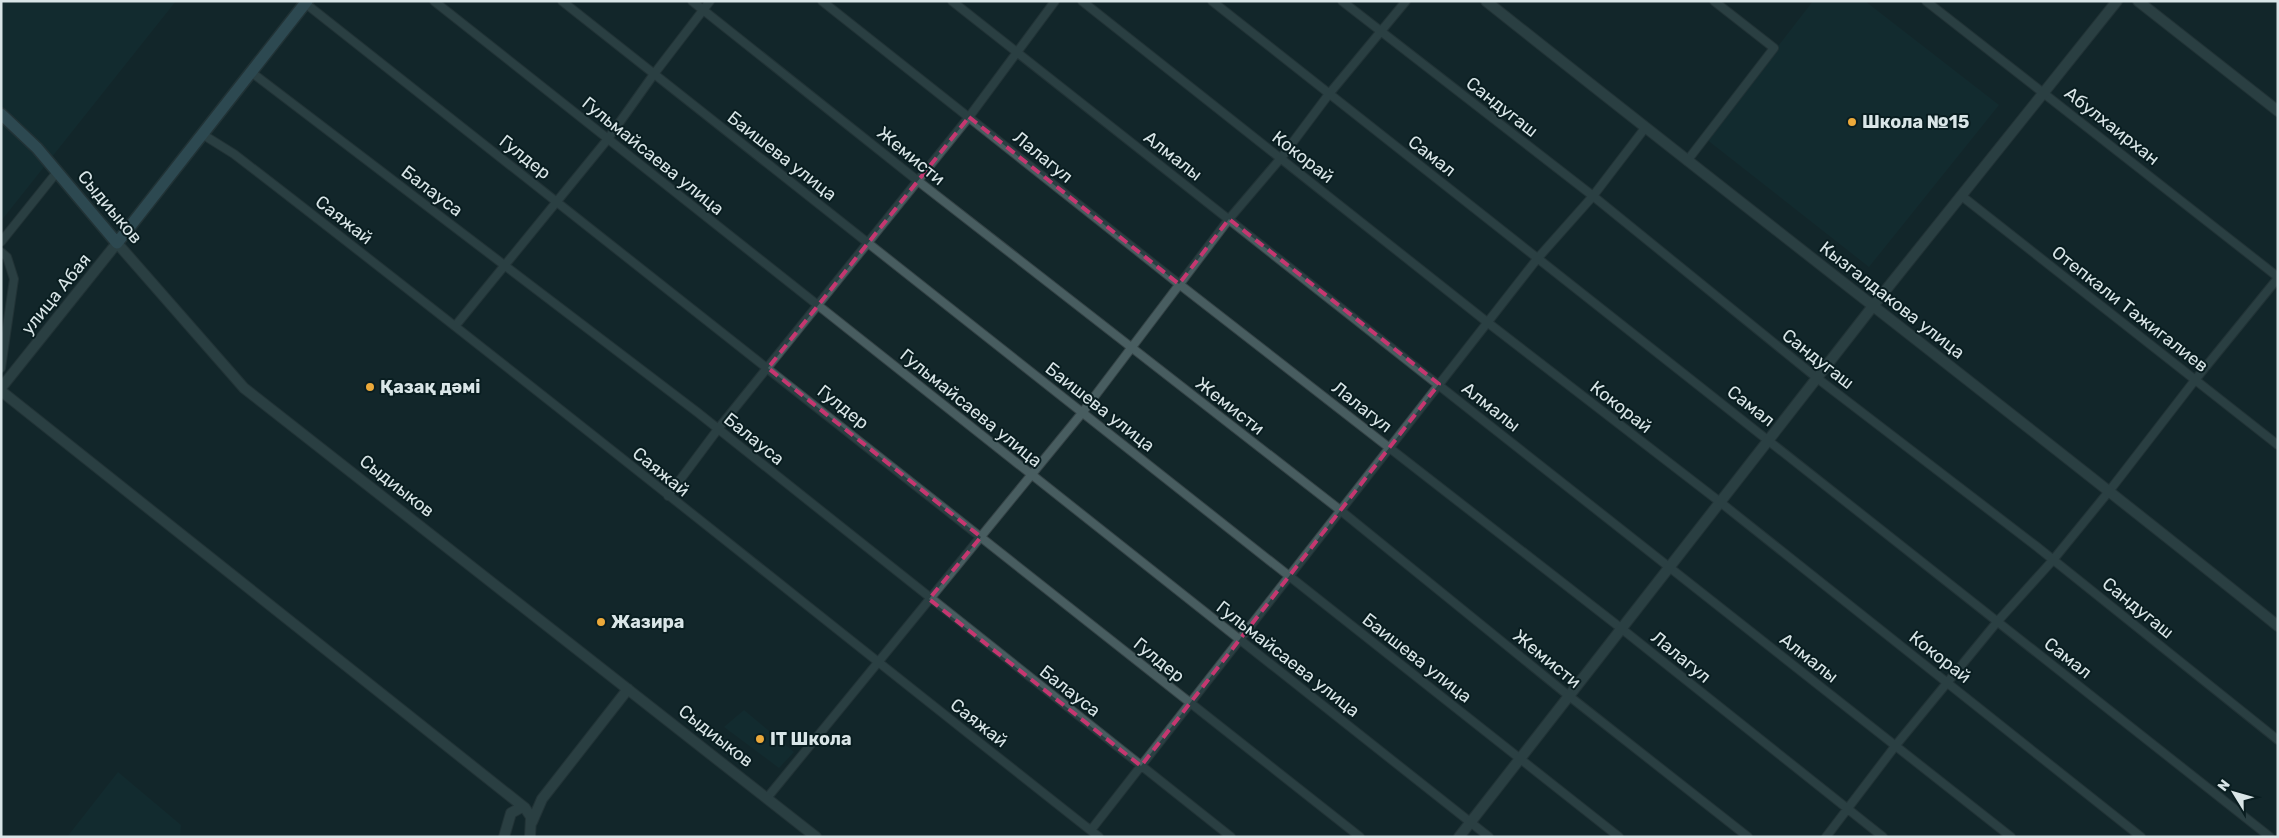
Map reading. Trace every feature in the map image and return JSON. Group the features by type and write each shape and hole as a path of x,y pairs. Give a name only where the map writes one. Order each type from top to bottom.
{"main road":[{"path":"117,242 306,2"},
{"name":"Сыдиыков","path":"1,114 37,148 117,242"}],"street":[{"name":"Гульмайсаева улица","path":"434,1 1489,837"},
{"name":"Баишева улица","path":"562,1 1619,837"},
{"name":"Жемисти","path":"692,1 918,181 1340,510 1569,696 1748,837"},
{"path":"456,325 607,140 654,74 710,1"},
{"name":"Лалагул","path":"822,1 1179,284 1622,628 1883,837"},
{"name":"Алмалы","path":"952,1 2011,837"},
{"path":"668,496 718,429 969,117 1055,1"},
{"name":"Кокорай","path":"1082,1 1488,322 1720,502 2142,837"},
{"name":"Самал","path":"1212,1 2270,837"},
{"name":"Сандугаш","path":"1342,1 1593,196 1817,378 2053,560 2278,740"},
{"path":"767,798 982,537 1030,474 1082,413 1229,219 1281,158 1329,94 1406,1"},
{"name":"Кызгалдакова улица","path":"1486,1 2110,490 2278,626"},
{"path":"1687,160 1774,48 1774,46 1714,1"},
{"name":"Абулхаирхан","path":"1926,1 2278,278"},
{"path":"1459,837 1873,306 1963,197 2117,1"},
{"path":"2138,1 2278,111"},
{"name":"Гулдер","path":"306,2 1360,837"},
{"name":"Балауса","path":"251,72 718,429 929,599 1231,837"},
{"path":"1091,830 1537,259 1593,196 1646,128"},
{"name":"Саяжай","path":"202,134 234,154 456,325 668,496 1099,837"},
{"path":"1,242 57,172"},
{"name":"Отепкали Тажигалиев","path":"1963,197 2278,445"},
{"name":"улица Абая","path":"1,390 117,242"},
{"name":"Сыдиыков","path":"117,242 244,388 816,837"},
{"path":"1,252 7,257 14,279 1,368"},
{"path":"1826,837 1896,745 1997,622 2053,560 2110,490 2194,380 2278,278"},
{"path":"1,390 503,791 523,808 531,817 532,822"},
{"path":"530,837 532,822 542,799 628,690"},
{"path":"503,791 507,799 507,820 504,837"},
{"path":"507,820 513,810 523,808 542,799"}],"highlighted area":[{"path":"969,117 1179,284 1229,219 1439,384 1141,766 929,599 981,537 768,368"}],"shaded area":[{"path":"1,1 176,1 1,221"},
{"name":"Школа №15","path":"1813,1 1865,1 1999,105 1869,267 1706,139"},
{"name":"IT Школа","path":"744,710 794,752 779,768 724,727"},
{"path":"118,772 181,825 180,837 67,837"}],"place":[{"name":"Школа №15","path":"1852,122"},
{"name":"Қазақ дәмі","path":"370,387"},
{"name":"Жазира","path":"601,622"},
{"name":"IT Школа","path":"760,739"}]}
